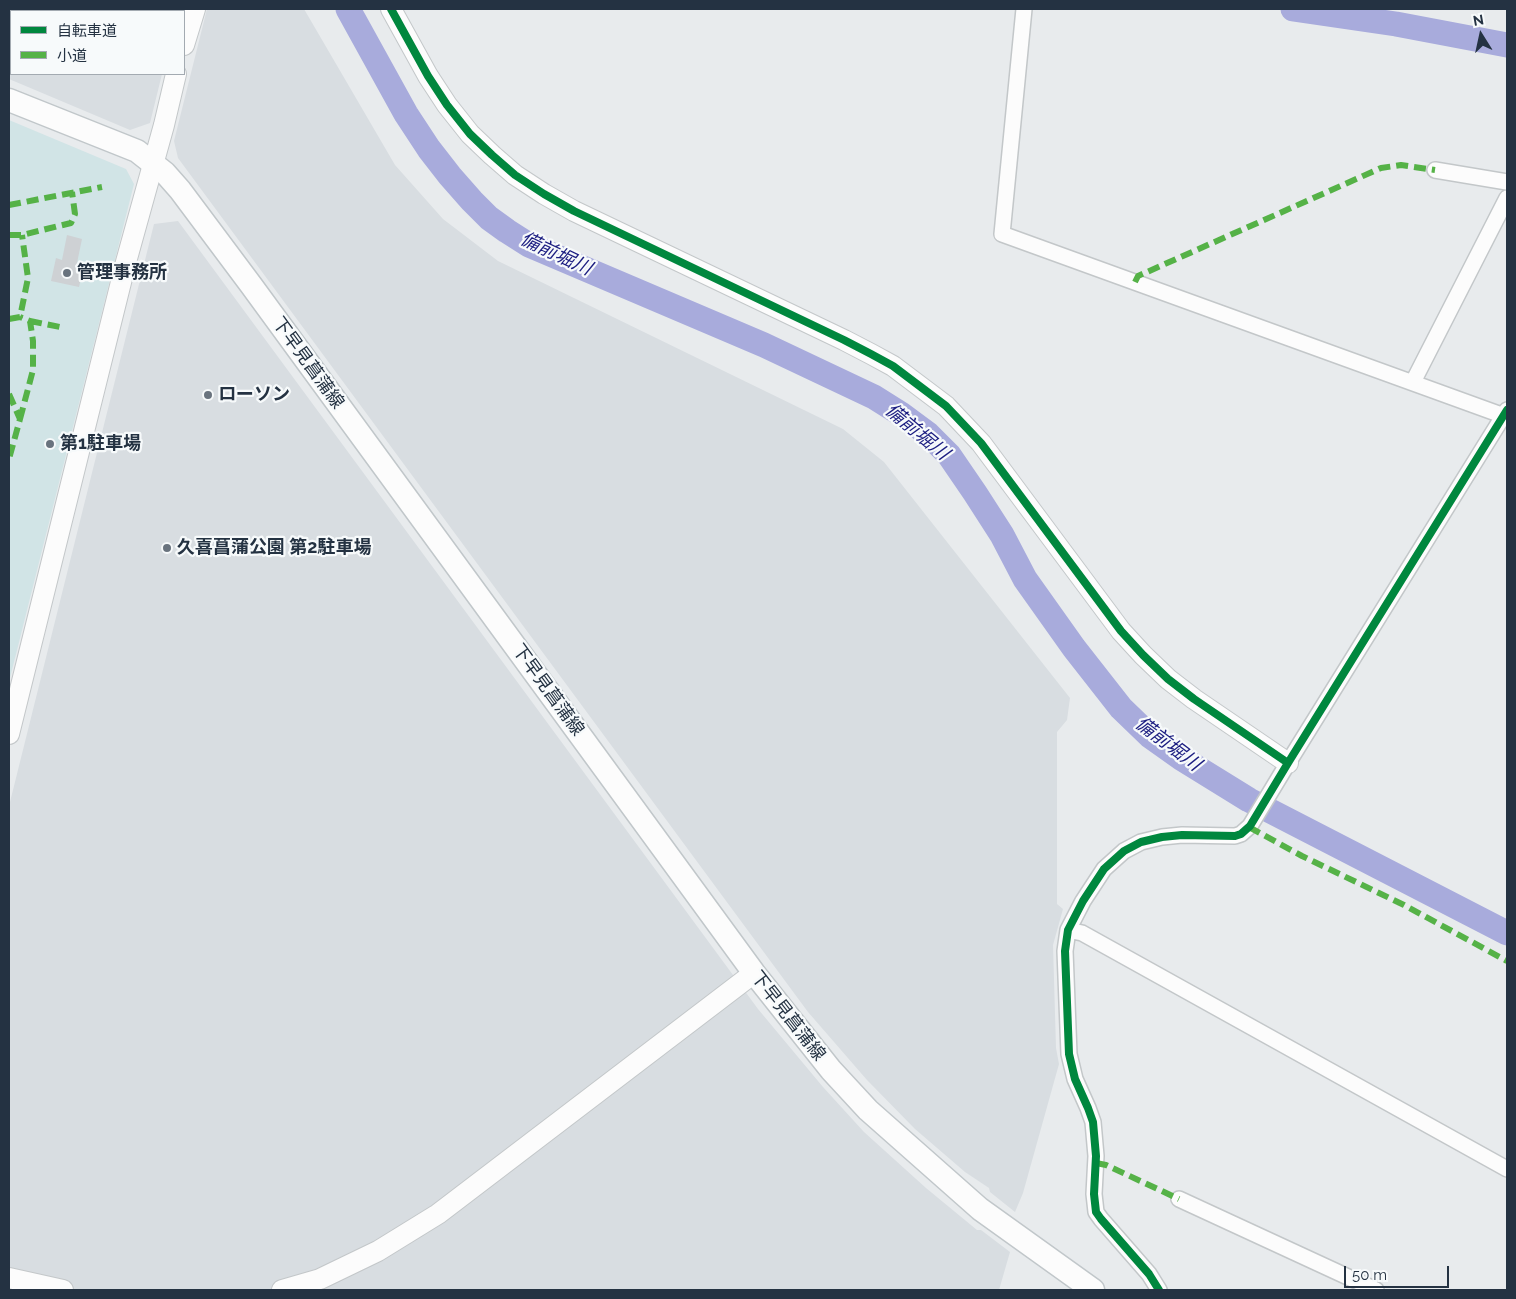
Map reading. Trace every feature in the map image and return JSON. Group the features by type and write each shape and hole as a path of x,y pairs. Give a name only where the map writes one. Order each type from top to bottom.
{"main road":[{"name":"下早見菖蒲線","path":"9,100 114,141 137,152 166,173 251,285 754,972 831,1070 868,1110 980,1209 1092,1290"}],"street":[{"path":"185,42 195,9"},
{"path":"391,9 446,105 470,134 515,175 574,212 871,354 893,366 946,406 981,443 1121,631 1143,656 1194,699 1284,769"},
{"path":"1024,9 1002,234 1506,414 1250,826 1241,834 1235,836 1182,835 1162,837 1141,842 1124,851 1104,869 1091,888 1068,930 1065,951 1069,1054 1075,1079 1093,1122 1096,1148 1094,1194 1096,1212 1149,1274 1159,1290"},
{"path":"9,734 126,262 154,163 176,75"},
{"path":"1435,170 1507,182"},
{"path":"1413,382 1507,198"},
{"path":"1068,930 1082,933 1507,1170"},
{"path":"282,1290 320,1278 378,1251 438,1214 754,972"},
{"path":"1179,1199 1376,1290"},
{"path":"9,1278 63,1290"}],"shaded area":[{"path":"9,9 178,9 10,10 10,75 162,75 150,123 130,130 9,79"},
{"path":"207,9 304,9 395,165 443,219 498,261 843,429 884,462 1070,698 1067,720 1057,732 1057,904 1063,909 1053,945 1056,1048 1059,1064 1023,1193 1015,1212 990,1192 989,1188 965,1172 915,1129 867,1080 808,1012 178,158 174,141"},
{"path":"9,120 126,169 134,184 9,682"},
{"path":"178,221 758,1009 823,1087 864,1132 926,1188 977,1230 981,1230 1010,1252 999,1290 9,1290 9,806 154,224"}],"building":[{"name":"管理事務所","path":"67,235 82,239 77,263 84,265 79,287 51,281 56,258 62,260"}],"waterway":[{"name":"備前堀川","path":"348,9 406,114 429,149 450,176 489,218 529,245 764,345 874,397 901,414 928,434 949,455 1002,535 1025,579 1074,648 1121,708 1150,736 1181,758 1249,800 1507,933"},
{"path":"1293,9 1396,24 1507,45"}],"marked path":[{"path":"1135,282 1138,276 1381,168 1401,165 1435,170"},
{"path":"9,205 102,187"},
{"path":"9,235 22,235 71,223 75,214 72,192"},
{"path":"9,319 20,317 28,278 22,235"},
{"path":"20,317 30,321 33,341 33,370 20,419"},
{"path":"30,321 65,328"},
{"path":"9,394 20,419 9,459"},
{"path":"1249,827 1302,856 1404,905 1507,961"},
{"path":"1096,1163 1106,1165 1179,1199"}],"cycle path":[{"path":"391,9 428,76 447,105 470,134 515,175 574,211 871,354 893,366 946,406 981,443 1121,631 1143,655 1168,679 1194,699 1288,763"},
{"path":"1159,1290 1149,1274 1096,1212 1094,1194 1096,1156 1093,1122 1075,1079 1069,1054 1065,951 1068,930 1083,901 1104,869 1124,851 1141,842 1162,837 1182,835 1235,836 1241,834 1250,826 1507,410"}],"place":[{"name":"管理事務所","path":"67,273"},
{"name":"ローソン","path":"208,395"},
{"name":"第1駐車場","path":"50,444"},
{"name":"久喜菖蒲公園 第2駐車場","path":"167,548"}]}
